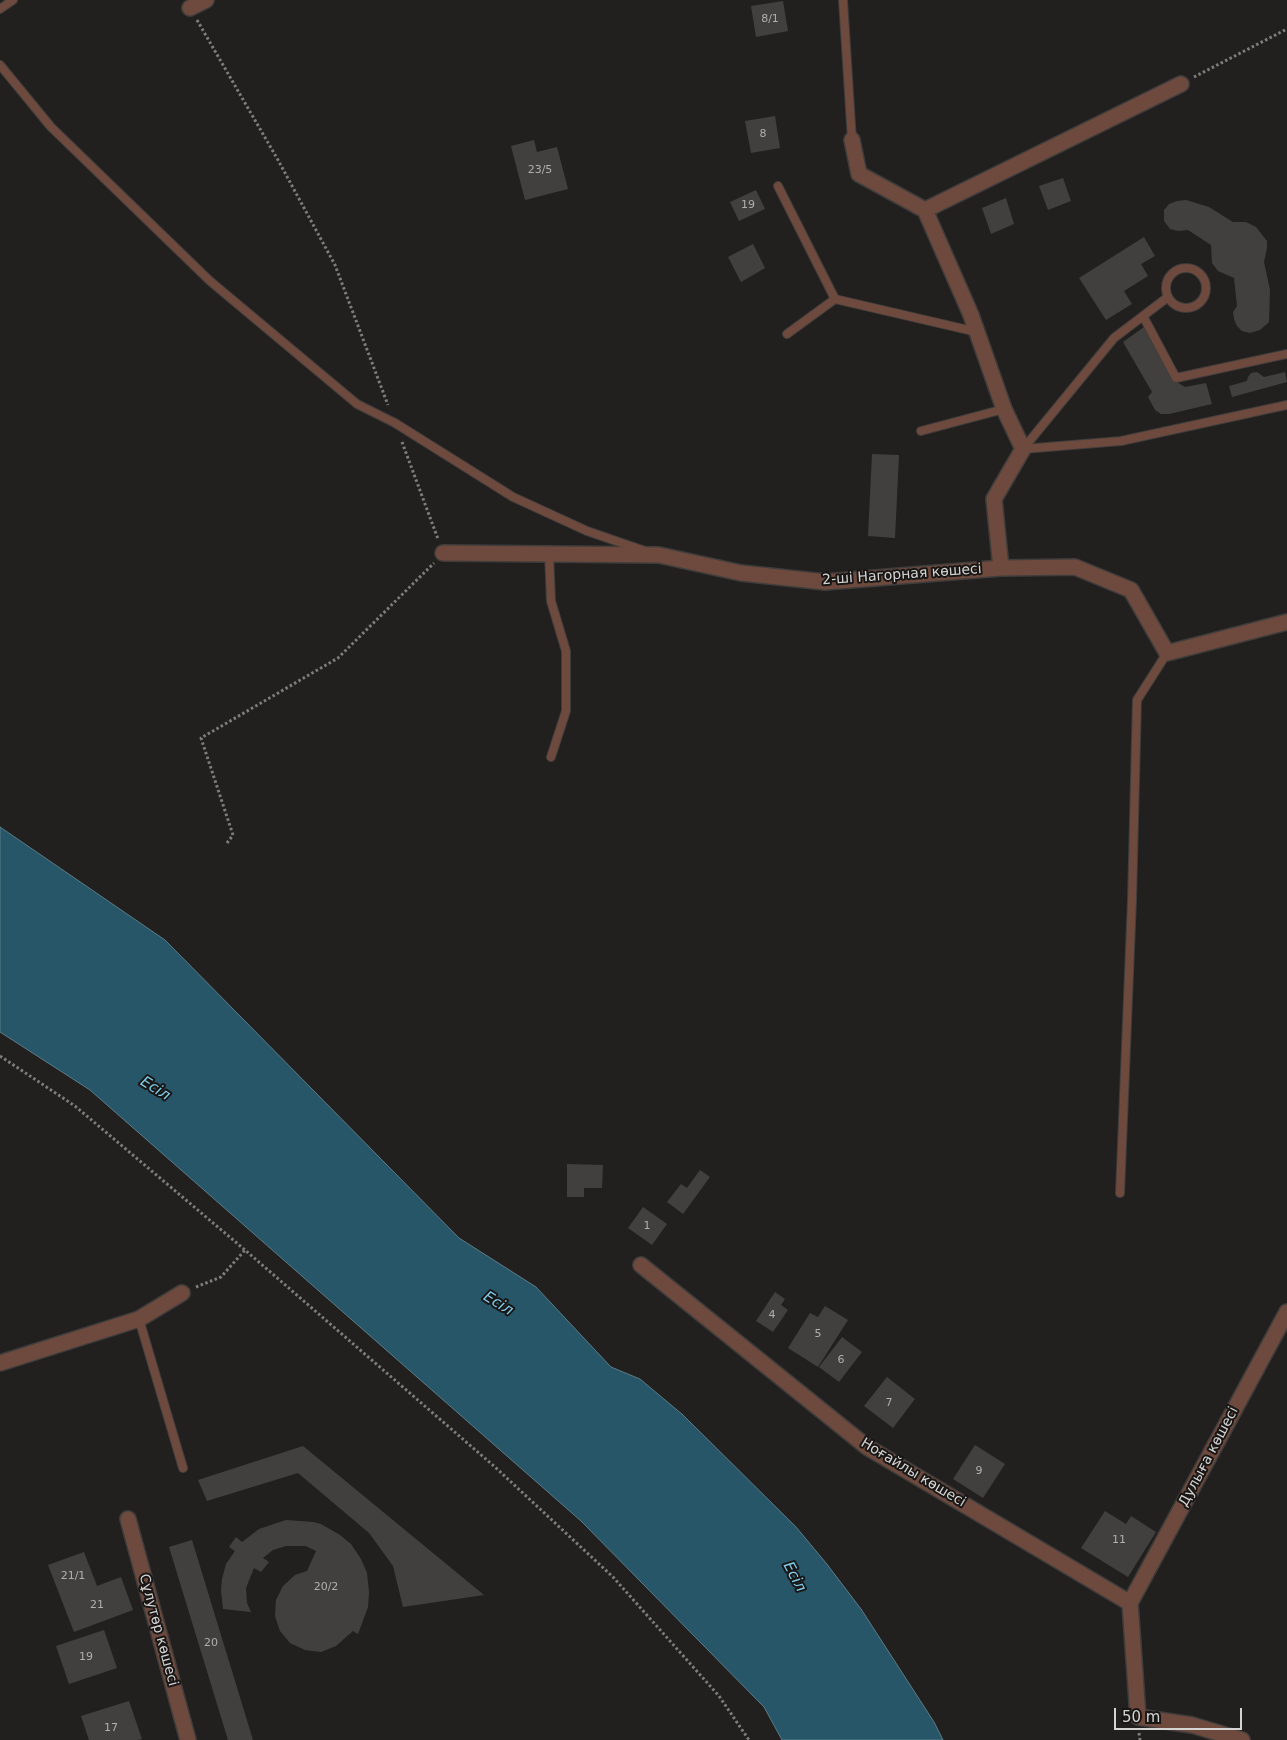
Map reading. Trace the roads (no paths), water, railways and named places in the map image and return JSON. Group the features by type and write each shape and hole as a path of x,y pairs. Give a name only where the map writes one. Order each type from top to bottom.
{"street":[{"path":"190,8 206,0"},
{"path":"925,210 1181,84"},
{"path":"852,140 859,174 925,210 971,315 1004,409 1023,449 994,499 1001,568"},
{"name":"2-ші Нагорная көшесі","path":"443,553 659,555 742,573 825,582 1001,568 1075,567 1131,590 1167,653"},
{"path":"1167,653 1287,622"},
{"name":"Ноғайлы көшесі","path":"641,1265 866,1447 1130,1603"},
{"path":"0,1363 139,1319 182,1293"},
{"name":"Дулыға көшесі","path":"1130,1603 1287,1312"},
{"name":"Сұлутөр көшесі","path":"128,1519 188,1740"},
{"path":"1130,1603 1138,1717 1192,1725 1242,1740"}],"lane":[{"path":"0,9 13,0"},
{"path":"844,0 852,140"},
{"path":"0,65 51,127 210,281 357,404 394,423 513,497 587,531 659,555"},
{"path":"778,186 836,299"},
{"path":"1192,268 1203,276 1207,288 1205,295 1197,305 1184,308 1172,302 1168,297 1166,284 1168,277 1178,269 1192,268"},
{"path":"1023,449 1114,338 1168,297"},
{"path":"787,334 836,299 977,332"},
{"path":"1143,316 1176,378 1287,354"},
{"path":"1023,449 1121,441 1287,405"},
{"path":"921,431 1004,409"},
{"path":"549,554 551,601 566,651 566,711 551,757"},
{"path":"1120,1193 1132,900 1137,700 1167,653"},
{"path":"139,1319 183,1468"}],"water":[{"name":"Есіл","path":"0,827 165,940 459,1238 536,1287 611,1367 640,1379 683,1415 796,1527 826,1563 861,1609 934,1722 943,1740 782,1740 764,1707 581,1521 90,1090 0,1032"}]}
